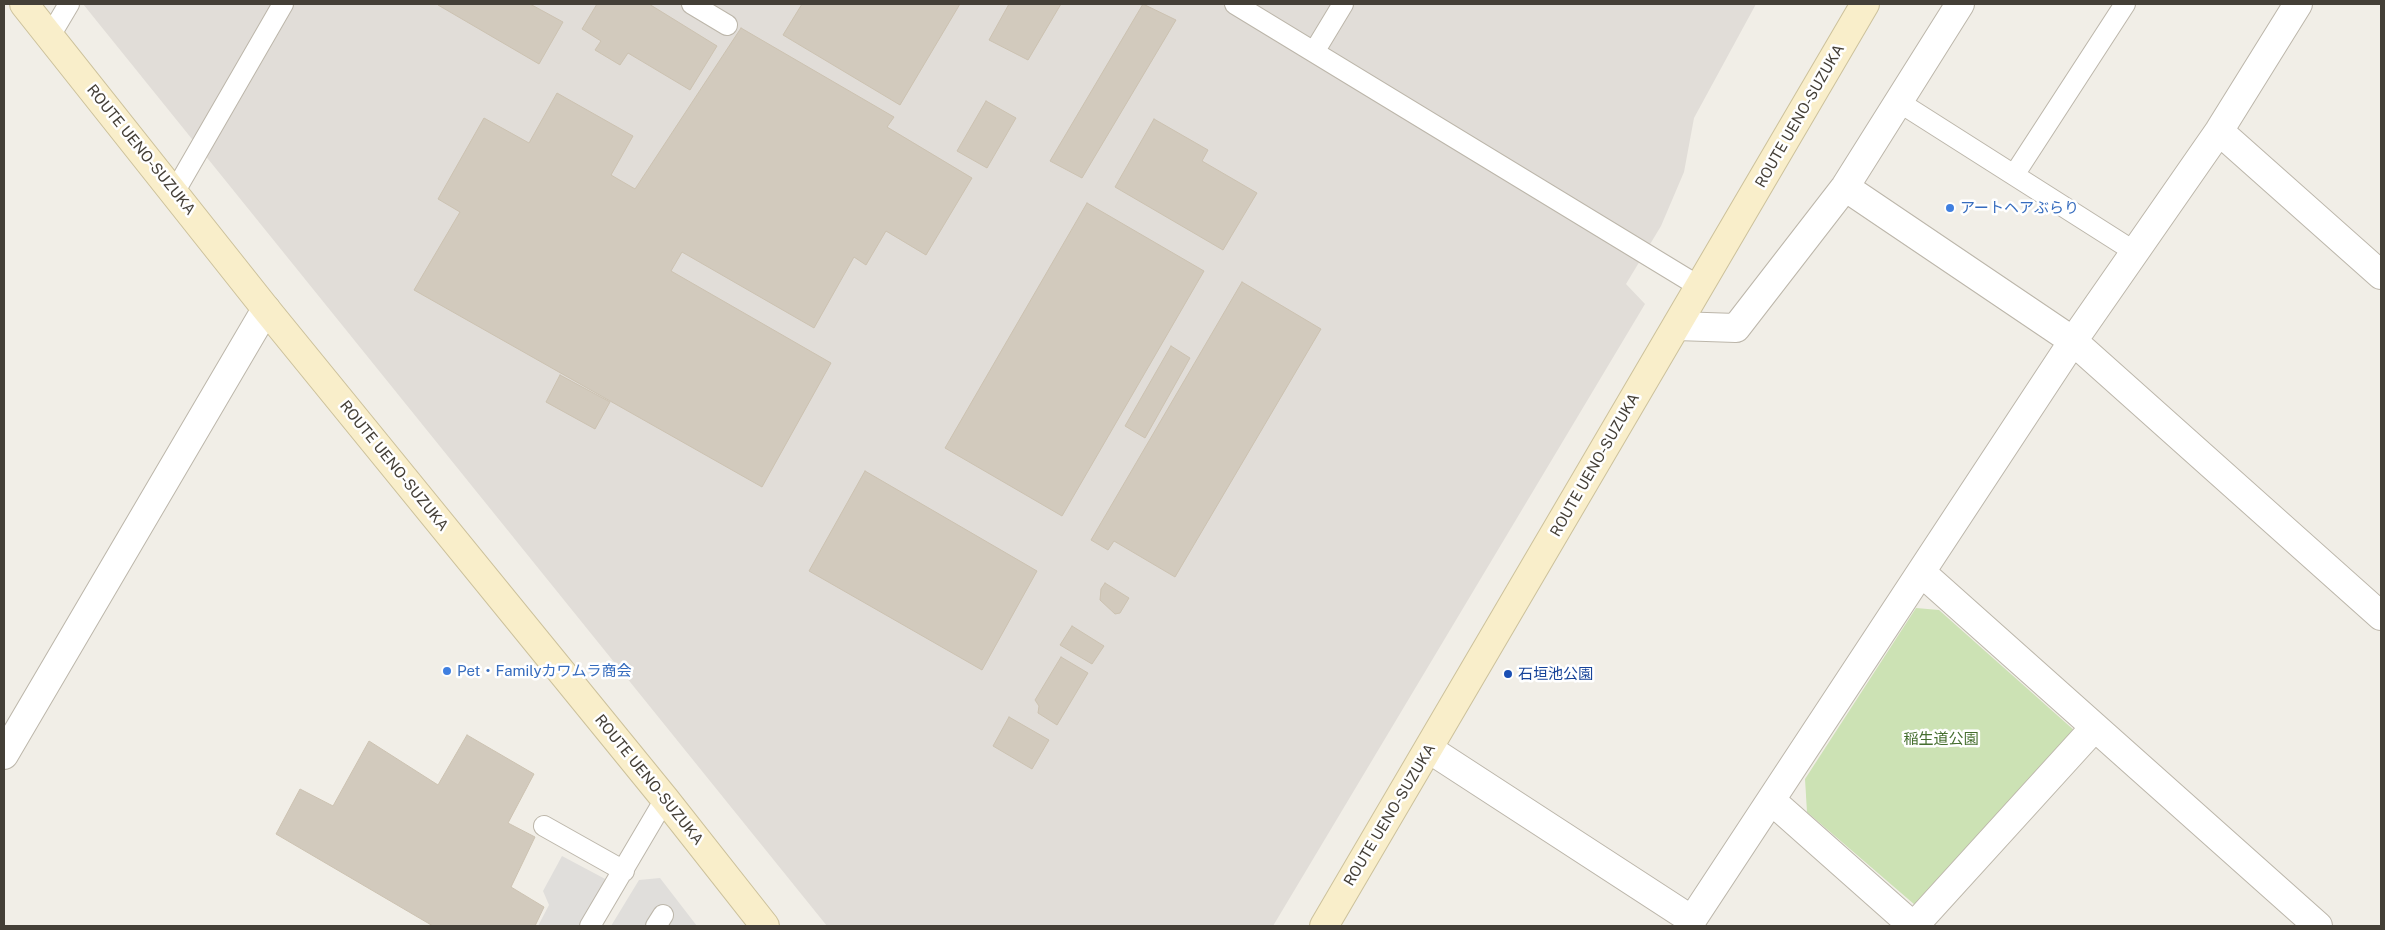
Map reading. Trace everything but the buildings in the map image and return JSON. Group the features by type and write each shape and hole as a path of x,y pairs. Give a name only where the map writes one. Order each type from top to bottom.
{"main road":[{"name":"ROUTE UENO-SUZUKA","path":"24,4 266,309 665,799 765,926"},
{"name":"ROUTE UENO-SUZUKA","path":"1324,926 1865,4"}],"street":[{"path":"1677,326 1736,328 1845,187 1960,4"},
{"path":"1429,749 1690,923 2073,341 2219,131 2298,4"},
{"path":"2219,131 2381,275"},
{"path":"1845,187 2073,341 2381,616"},
{"path":"4,754 266,309"},
{"path":"1922,573 2318,926"},
{"path":"1772,801 1913,926 2095,727"}],"lane":[{"path":"50,36 69,4"},
{"path":"175,192 283,4"},
{"path":"692,4 727,25"},
{"path":"1236,4 1700,287"},
{"path":"1314,52 1343,4"},
{"path":"2014,175 2125,4"},
{"path":"1899,102 2135,252"},
{"path":"590,926 665,799"},
{"path":"544,826 624,871"}],"shaded area":[{"path":"83,4 1756,4 1694,118 1684,172 1661,226 1626,284 1645,304 1273,926 827,926"},
{"path":"562,856 609,881 584,926 538,926 549,905 543,891"},
{"path":"660,878 697,926 611,926 639,880"}],"green space":[{"name":"稲生道公園","path":"1916,608 1939,610 2075,731 1915,905 1807,812 1805,779"}],"place":[{"name":"アートヘアぶらり","path":"1950,208"},
{"name":"Pet・Familyカワムラ商会","path":"447,671"},
{"name":"石垣池公園","path":"1508,674"}]}
